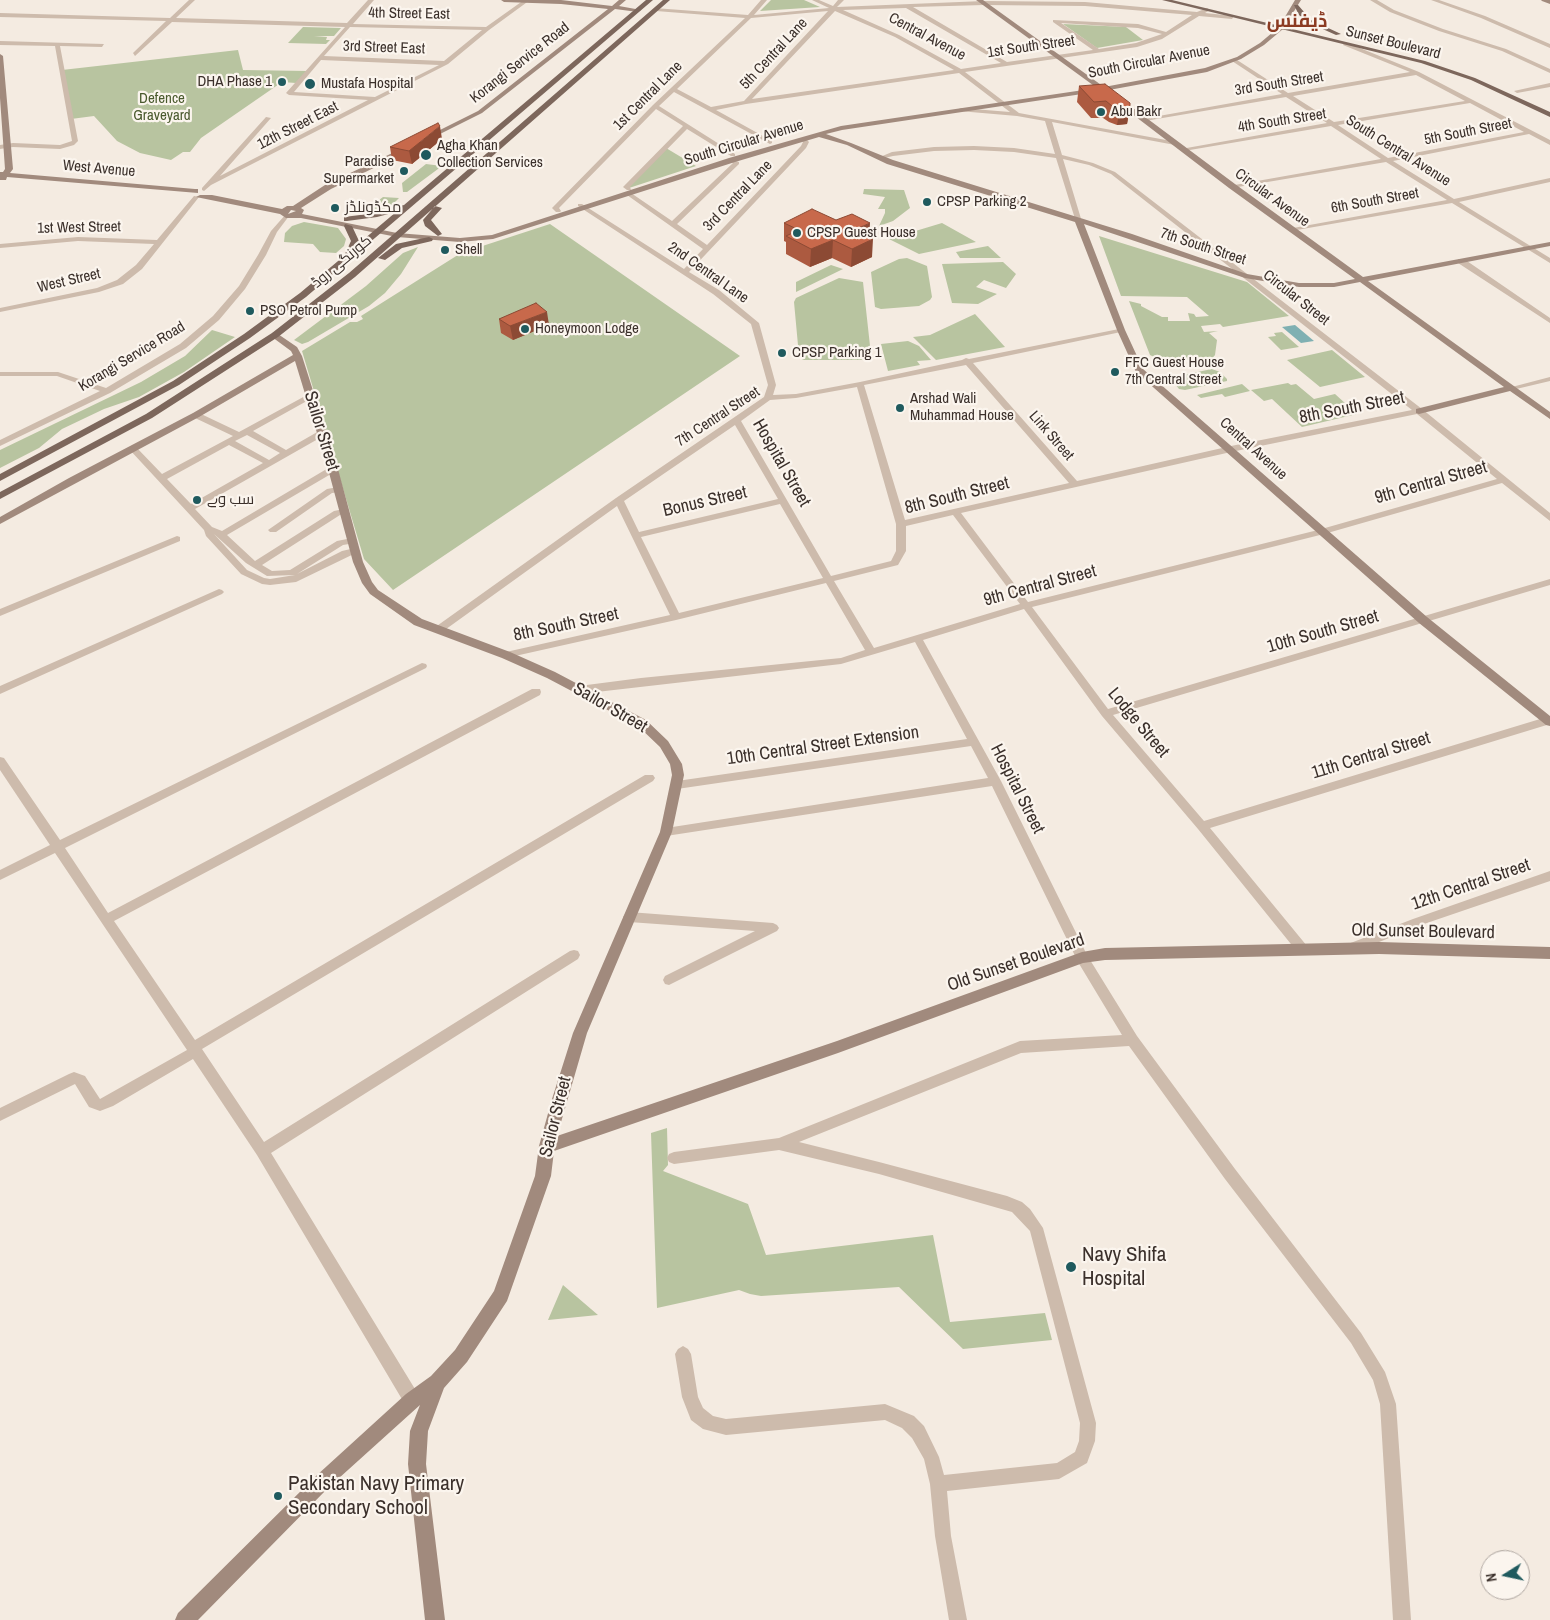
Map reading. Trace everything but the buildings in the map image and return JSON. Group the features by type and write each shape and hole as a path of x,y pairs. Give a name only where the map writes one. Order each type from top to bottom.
{"main road":[{"name":"کورنگی روڈ","path":"0,478 176,383 296,301 650,0"},
{"name":"کورنگی روڈ","path":"0,496 149,416 275,335 352,275 667,0"},
{"name":"Sunset Boulevard","path":"1165,0 1232,17 1351,38 1449,63 1478,73 1550,106"},
{"name":"Sunset Boulevard","path":"1192,0 1345,44 1446,69 1473,79 1550,115"},
{"path":"1297,3 1301,14 1319,27 1351,38"},
{"path":"438,234 428,224 428,218 462,186 464,176"},
{"path":"348,256 355,241 348,222 408,205"},
{"path":"352,275 377,263 399,246 429,238"}],"street":[{"path":"135,54 192,0"},
{"path":"371,0 288,93 378,99"},
{"path":"504,0 618,4"},
{"name":"12th Street East","path":"207,188 446,63 526,0"},
{"path":"566,0 618,4 640,9"},
{"name":"1st Central Lane","path":"558,212 555,208 673,88 750,17 764,0"},
{"name":"Central Avenue","path":"815,0 897,36 959,70 1017,114"},
{"name":"5th Central Lane","path":"746,102 841,0"},
{"path":"902,0 908,6 1005,63"},
{"path":"1373,0 1392,12 1504,50 1550,71"},
{"path":"1434,0 1550,46"},
{"path":"1544,0 1550,2"},
{"path":"656,9 750,17 834,9 981,2 1085,4 1232,17"},
{"name":"Circular Avenue","path":"981,2 1145,119 1232,186 1550,416"},
{"path":"1280,26 1297,3"},
{"name":"Korangi Service Road","path":"420,142 480,112 618,4"},
{"name":"1st South Street","path":"712,110 746,102 1137,45 1168,34 1206,10"},
{"name":"4th Street East","path":"0,15 487,29"},
{"path":"1098,51 1055,21 1138,26 1168,34"},
{"name":"South Circular Avenue","path":"733,157 770,142 831,126 1180,76 1237,59 1262,44 1280,26"},
{"name":"South Circular Avenue","path":"1101,88 1176,73 1224,60 1280,26"},
{"path":"0,43 102,45"},
{"path":"3,146 60,148 75,141 57,44"},
{"path":"1345,44 1417,72 1550,143"},
{"path":"0,56 3,146 9,169 2,175"},
{"name":"3rd Street East","path":"321,58 446,63"},
{"path":"1237,59 1299,94 1343,124 1550,253"},
{"name":"South Central Avenue","path":"1237,59 1334,126 1550,261"},
{"name":"3rd South Street","path":"1145,119 1299,94 1417,72"},
{"path":"1517,91 1550,85"},
{"path":"673,88 770,142"},
{"name":"4th South Street","path":"1184,149 1334,126 1472,101"},
{"name":"South Circular Avenue","path":"400,233 472,234 492,232 581,206 733,157 841,128 1002,103"},
{"path":"655,106 687,125 733,157 737,163 673,224"},
{"path":"962,110 1017,114 1175,143"},
{"path":"195,195 206,195 207,188 268,118"},
{"name":"Central Avenue","path":"1048,120 1080,222 1121,330 1139,370 1423,620 1549,721"},
{"path":"687,125 626,187 707,248"},
{"name":"5th South Street","path":"1232,186 1387,160 1531,132"},
{"name":"7th South Street","path":"814,135 849,144 882,158 1129,236 1245,276 1299,285 1334,285 1364,281 1550,244"},
{"name":"3rd Central Lane","path":"685,272 804,147 806,142 803,139"},
{"name":"Korangi Service Road","path":"0,443 107,391 183,346 216,318 242,287 274,231 291,212 328,187 412,146"},
{"name":"Circular Street","path":"882,158 892,154 934,149 1014,150 1059,156 1091,164 1114,173 1419,411 1550,518"},
{"path":"0,158 2,175"},
{"name":"West Avenue","path":"2,175 212,197 400,233"},
{"name":"6th South Street","path":"1293,230 1454,201 1550,180"},
{"name":"West Avenue","path":"207,188 215,195 291,212"},
{"name":"West Street","path":"0,310 111,286 130,275 139,267 195,195"},
{"name":"South Circular Avenue","path":"400,233 429,238 483,239 510,232 581,206"},
{"name":"2nd Central Lane","path":"581,206 716,292 755,323 772,386 768,398"},
{"name":"1st West Street","path":"0,246 78,239 159,242"},
{"path":"1461,261 1550,321"},
{"name":"7th Central Street","path":"438,630 619,500 768,398 796,396 860,384 966,360 1121,330"},
{"name":"Sailor Street","path":"275,335 294,349 298,356 333,469 353,546 367,583 374,592 404,614 438,630 506,655 642,723 664,744 676,764 677,785 666,832 580,1033 559,1099 547,1146 543,1176 501,1295 461,1356 437,1382"},
{"path":"0,521 63,484 196,415 298,356"},
{"name":"Link Street","path":"966,360 1075,484"},
{"path":"0,374 58,374 107,391"},
{"path":"1419,411 1550,379"},
{"path":"860,384 901,524"},
{"path":"162,478 310,397"},
{"name":"8th South Street","path":"506,655 676,617 895,563 901,551 901,524 1231,449 1419,411"},
{"path":"196,415 286,453"},
{"name":"Hospital Street","path":"736,420 871,652"},
{"path":"191,508 322,433"},
{"path":"230,442 269,463"},
{"path":"133,449 209,529 221,535 255,565 270,574 292,573 340,543 353,546"},
{"path":"221,535 333,469"},
{"name":"9th Central Street","path":"579,690 841,661 1024,606 1321,532 1503,480"},
{"path":"273,530 330,491 338,490"},
{"path":"619,500 676,617"},
{"name":"Bonus Street","path":"636,535 782,501"},
{"path":"255,565 337,513 344,512"},
{"name":"Lodge Street","path":"956,512 1024,606 1106,713 1202,826 1303,950"},
{"path":"209,529 209,534 244,572 270,582 293,580 344,553 353,546"},
{"path":"0,612 177,539"},
{"name":"10th South Street","path":"1106,713 1550,582"},
{"path":"0,690 219,592"},
{"name":"Hospital Street","path":"918,639 995,781 1082,958 1132,1040 1230,1174 1356,1338 1380,1377 1388,1404 1402,1620"},
{"path":"0,875 422,666"},
{"path":"107,919 536,692"},
{"name":"11th Central Street","path":"1202,826 1549,721"},
{"name":"10th Central Street Extension","path":"677,785 974,742"},
{"path":"0,761 262,1151 412,1400"},
{"path":"0,1115 74,1078 80,1080 94,1103 108,1102 649,778"},
{"path":"666,832 995,781"},
{"name":"12th Central Street","path":"1348,949 1417,922 1550,876"},
{"path":"629,918 773,928 669,980"},
{"name":"Old Sunset Boulevard","path":"547,1146 838,1047 1082,958 1105,954 1379,948 1550,954"},
{"path":"262,1151 574,955"},
{"path":"674,1158 779,1144 1020,1047 1132,1040"},
{"path":"779,1144 879,1168 1007,1203 1017,1207 1036,1228 1088,1423 1087,1441 1081,1457 1059,1471 938,1484"},
{"path":"683,1354 690,1397 697,1414 709,1423 726,1427 885,1412 908,1422 918,1432 931,1457 938,1484 944,1536 958,1620"},
{"path":"185,1620 322,1482 412,1400 437,1382"},
{"path":"435,1620 417,1464 419,1430 437,1382"}],"green space":[{"path":"771,0 804,0 820,7 760,11"},
{"path":"1063,24 1126,27 1143,40 1097,48"},
{"path":"303,27 341,28 334,36 314,36 327,37 326,40 330,40 326,44 288,43"},
{"name":"Defence Graveyard","path":"238,50 243,70 308,71 296,83 282,82 201,138 190,152 183,152 171,160 140,153 117,141 94,116 71,119 62,70"},
{"path":"666,148 696,166 629,188 627,187"},
{"path":"426,164 442,166 407,192 403,192 402,183"},
{"path":"864,189 904,190 910,208 893,221 879,226 885,209 878,209 885,197 863,194"},
{"path":"383,197 399,198 392,205 382,210 365,211"},
{"path":"304,222 338,228 346,239 344,246 336,253 320,252 313,244 284,242 285,233 292,226"},
{"path":"942,223 976,242 919,254 889,239"},
{"name":"Honeymoon Lodge","path":"550,224 740,356 393,590 364,559 302,351 350,322 357,322 363,319 361,316 461,253"},
{"path":"1099,236 1247,282 1289,316 1223,327 1220,324 1201,326 1204,332 1218,331 1209,333 1217,340 1215,355 1211,360 1154,357 1150,355 1129,301 1141,304 1141,306 1162,317 1168,317 1168,321 1190,321 1188,313 1194,314 1196,317 1209,316 1187,297 1121,296"},
{"path":"988,246 1001,258 960,258 956,252"},
{"path":"418,247 401,274 385,293 369,306 308,342 302,344 294,340 366,286 403,253"},
{"path":"907,258 927,266 932,297 919,306 881,309 875,307 871,272 899,259"},
{"path":"1003,262 1016,274 1006,288 984,280 976,287 997,294 978,304 952,303 942,264"},
{"path":"831,265 843,269 796,292 796,282"},
{"path":"839,278 863,282 871,355 861,360 803,360 799,356 794,302 796,298"},
{"path":"975,314 1005,347 936,360 913,337 930,335"},
{"path":"212,330 235,337 184,372 139,397 104,409 62,429 39,448 0,468 0,450 141,382 185,356"},
{"path":"1282,332 1299,347 1281,350 1268,337 1276,336 1274,333"},
{"path":"908,341 919,346 931,360 917,361 920,365 888,371 881,344"},
{"path":"1332,350 1365,377 1320,387 1287,360"},
{"path":"1212,369 1220,372 1227,381 1185,390 1179,389 1171,379 1173,377"},
{"path":"1288,383 1291,385 1296,384 1314,399 1335,394 1357,414 1302,427 1272,399 1264,401 1251,390"},
{"path":"1242,384 1250,391 1225,397 1222,394 1201,398 1197,395"},
{"path":"667,1128 668,1165 663,1171 748,1204 766,1255 933,1235 950,1322 1045,1313 1052,1340 963,1349 899,1287 761,1296 739,1290 657,1308 651,1133"},
{"path":"563,1285 598,1315 548,1320"}],"water":[{"path":"1295,325 1314,341 1301,343 1282,327"}],"place":[{"name":"DHA Phase 1","path":"282,82"},
{"name":"Mustafa Hospital","path":"310,84"},
{"name":"Abu Bakr","path":"1101,112"},
{"name":"Agha Khan Collection Services","path":"426,155"},
{"name":"Paradise Supermarket","path":"404,171"},
{"name":"CPSP Parking 2","path":"927,202"},
{"name":"مکڈونلڈز","path":"335,208"},
{"name":"CPSP Guest House","path":"797,233"},
{"name":"Shell","path":"445,250"},
{"name":"PSO Petrol Pump","path":"250,311"},
{"name":"Honeymoon Lodge","path":"525,329"},
{"name":"CPSP Parking 1","path":"782,353"},
{"name":"FFC Guest House 7th Central Street","path":"1115,372"},
{"name":"Arshad Wali Muhammad House","path":"900,408"},
{"name":"سب وے","path":"197,500"},
{"name":"Navy Shifa Hospital","path":"1071,1267"},
{"name":"Pakistan Navy Primary Secondary School","path":"278,1496"}],"district":[{"name":"ڈیفنس","path":"1297,22"}]}
